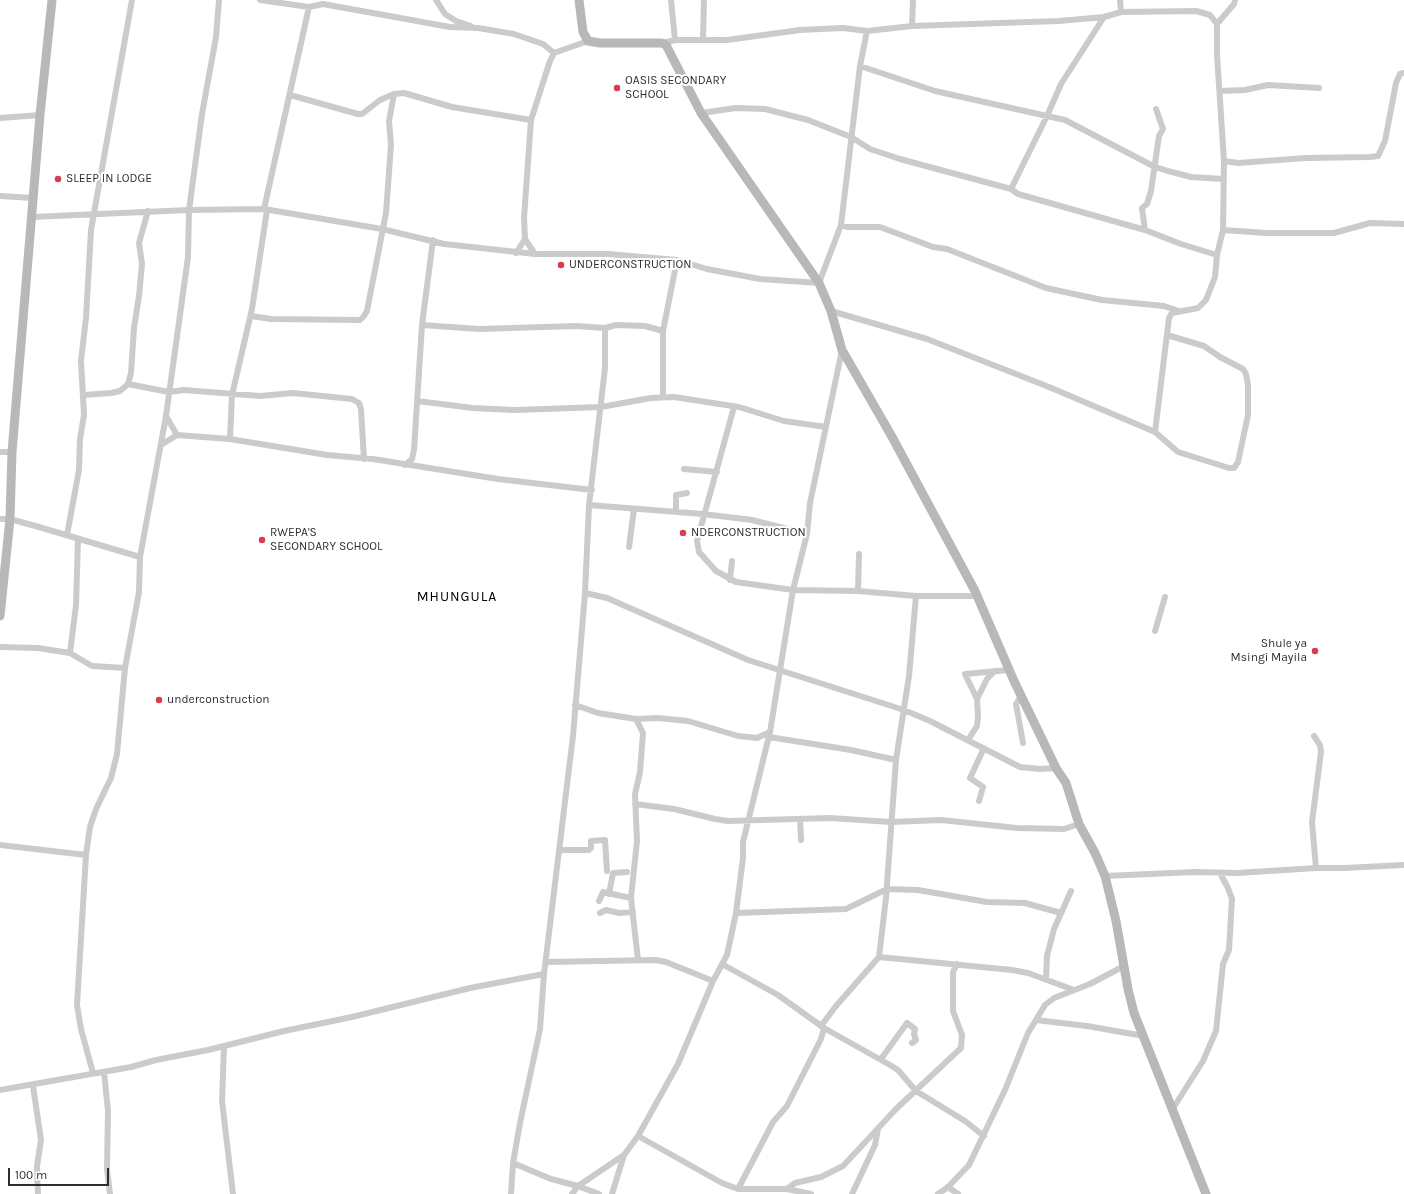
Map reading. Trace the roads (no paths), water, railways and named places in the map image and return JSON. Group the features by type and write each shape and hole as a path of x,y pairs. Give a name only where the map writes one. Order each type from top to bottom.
{"street":[{"path":"0,616 5,519 40,116 52,0"},
{"path":"67,535 79,470 80,439 84,415 81,361 86,318 93,215 132,0"},
{"path":"93,1073 81,1029 77,1004 86,855 90,827 96,809 111,778 118,754 125,668 139,592 140,557 170,392 188,257 189,210 216,37 219,0"},
{"path":"260,0 309,7 323,4 450,27 478,28 514,34 543,44 554,53"},
{"path":"303,0 309,7"},
{"path":"436,0 445,14 456,21 478,28"},
{"path":"579,0 583,32 588,41"},
{"path":"671,0 675,40"},
{"path":"703,39 704,0"},
{"path":"912,26 913,0"},
{"path":"1120,0 1121,12"},
{"path":"1217,24 1234,4 1235,0"},
{"path":"230,439 232,395 251,316 266,209 309,7"},
{"path":"535,254 525,239 524,218 531,120 550,60 554,53 588,41 600,43 662,43 675,40 727,40 800,30 844,28 867,31 912,26 1011,24 1104,17 1121,12 1196,11 1210,15 1217,24 1217,55 1224,161 1224,230 1217,255 1215,277 1206,300 1198,308 1179,311 1172,313 1170,316 1155,432"},
{"path":"1011,189 1061,84 1104,17"},
{"path":"819,283 841,225 860,66 867,31"},
{"path":"662,43 667,47 701,113 819,283 830,311 842,350 891,435 977,596 1020,696 1056,768 1063,777 1070,791 1078,824 1095,853 1105,876 1134,1013 1206,1194"},
{"path":"860,66 935,92 1065,120 1155,167 1191,177 1223,179"},
{"path":"1224,161 1238,162 1378,156 1386,141 1396,82 1400,74 1404,73"},
{"path":"1220,91 1245,90 1268,85 1319,88"},
{"path":"290,95 362,114 380,100 394,94 409,94 452,107 531,120"},
{"path":"251,316 271,319 360,320 368,311 388,198 391,145 389,121 394,94"},
{"path":"701,113 736,108 765,109 808,120 852,137 870,149 900,159 1011,189 1018,194 1145,230 1181,244 1217,255"},
{"path":"1145,230 1142,208 1147,204 1149,198 1159,136 1163,129 1156,109"},
{"path":"0,118 40,116"},
{"path":"0,196 33,198"},
{"path":"32,217 189,210 266,209 382,229 433,240 444,244 516,253 608,254 677,260 707,269 760,279 819,283"},
{"path":"84,395 111,394 120,391 128,384 131,373 134,328 142,264 139,243 148,212"},
{"path":"1224,230 1266,233 1334,233 1370,223 1404,224"},
{"path":"841,225 847,227 880,227 932,247 947,249 1046,288 1102,300 1164,306 1179,311"},
{"path":"516,253 525,239"},
{"path":"405,465 412,459 414,450 422,325 433,240"},
{"path":"663,397 663,331 677,260"},
{"path":"830,311 927,339 1049,386 1155,432 1178,452 1232,469 1238,462 1248,415 1247,377 1243,369 1220,357 1204,346 1167,335"},
{"path":"422,325 479,329 576,326 605,328 616,325 638,326 663,331"},
{"path":"511,1194 513,1163 540,1029 544,974 573,736 585,593 589,505 592,490 605,368 605,328"},
{"path":"612,1194 624,1155 638,1136 686,1048 713,981 727,956 736,913 743,858 743,842 770,735 793,590 807,534 810,503 842,350"},
{"path":"128,384 170,392 184,390 232,395 260,396 293,393 357,401 361,409 364,459"},
{"path":"417,401 473,408 508,410 601,407 663,397 734,407 784,421 826,426"},
{"path":"734,407 717,472 703,514 697,546 711,567 730,580 793,590 858,591 916,596 977,596"},
{"path":"166,416 177,435"},
{"path":"161,445 177,435 230,439 327,455 535,484 592,490"},
{"path":"0,452 12,452"},
{"path":"684,470 717,472"},
{"path":"676,512 676,495 687,493"},
{"path":"589,505 634,510 703,514 752,520 807,534"},
{"path":"629,547 634,510"},
{"path":"5,519 67,535 140,557"},
{"path":"70,653 76,605 78,539"},
{"path":"858,591 859,554"},
{"path":"730,580 732,562"},
{"path":"585,593 607,598 748,660 780,671 844,689 904,710 968,740 1020,767 1040,769 1056,768"},
{"path":"740,1191 773,1122 787,1106 821,1039 823,1027 836,1006 879,957 887,889 890,822 896,760 909,676 916,596"},
{"path":"1155,631 1165,597"},
{"path":"0,647 38,648 70,653 92,666 125,668"},
{"path":"968,740 977,726 977,699 965,674 1009,670"},
{"path":"977,699 987,679 995,671"},
{"path":"1020,696 1016,704 1023,743"},
{"path":"575,705 598,713 636,719 658,718 688,721 724,733 751,738 770,735 896,760"},
{"path":"636,719 643,733 640,772 636,788 635,804 637,841 631,898 638,960"},
{"path":"1314,736 1320,745 1321,752 1312,822 1316,868"},
{"path":"979,801 983,787 970,778 984,748"},
{"path":"635,804 674,809 715,819 749,820 830,818 890,822 941,820 1017,828 1064,829 1078,824"},
{"path":"800,819 801,840"},
{"path":"559,850 589,850 591,848 592,841 605,840 607,870"},
{"path":"0,846 86,855"},
{"path":"1105,876 1164,872 1220,873 1404,865"},
{"path":"609,894 613,872 627,872"},
{"path":"1172,1110 1203,1061 1216,1030 1223,964 1229,950 1232,899 1220,873"},
{"path":"736,913 846,908 887,889 918,890 987,902 1025,903 1061,913"},
{"path":"1046,979 1049,945 1070,891"},
{"path":"599,901 603,892 631,898"},
{"path":"600,913 606,910 619,913 633,912"},
{"path":"879,957 1012,970 1028,973 1074,990"},
{"path":"546,962 638,960 666,962 713,981"},
{"path":"722,964 778,995 823,1027 898,1070 916,1091 965,1121 984,1136"},
{"path":"787,1189 795,1183 821,1177 843,1166 916,1091 955,1054 962,1045 962,1035 954,1011 954,972 957,964"},
{"path":"938,1194 948,1187 969,1165 1005,1090 1028,1033 1047,1002 1124,966"},
{"path":"0,1090 33,1086 104,1072 224,1046 470,988 544,974"},
{"path":"1036,1020 1087,1026 1144,1036"},
{"path":"881,1059 907,1023 915,1029 914,1034 916,1040 912,1043"},
{"path":"224,1046 222,1101 233,1194"},
{"path":"104,1072 108,1111 107,1169 110,1194"},
{"path":"33,1086 41,1140 38,1166 38,1194"},
{"path":"852,1194 875,1145 878,1129"},
{"path":"638,1136 740,1191 787,1189 811,1194"},
{"path":"572,1194 578,1186 624,1155"},
{"path":"513,1163 551,1180 578,1186 599,1194"},
{"path":"948,1187 958,1194"}],"place":[{"name":"OASIS SECONDARY SCHOOL","path":"617,88"},
{"name":"SLEEP IN LODGE","path":"58,179"},
{"name":"UNDERCONSTRUCTION","path":"561,265"},
{"name":"NDERCONSTRUCTION","path":"683,533"},
{"name":"RWEPA'S SECONDARY SCHOOL","path":"262,540"},
{"name":"Shule ya Msingi Mayila","path":"1315,651"},
{"name":"underconstruction","path":"159,700"}],"district":[{"name":"MHUNGULA","path":"457,597"}]}
